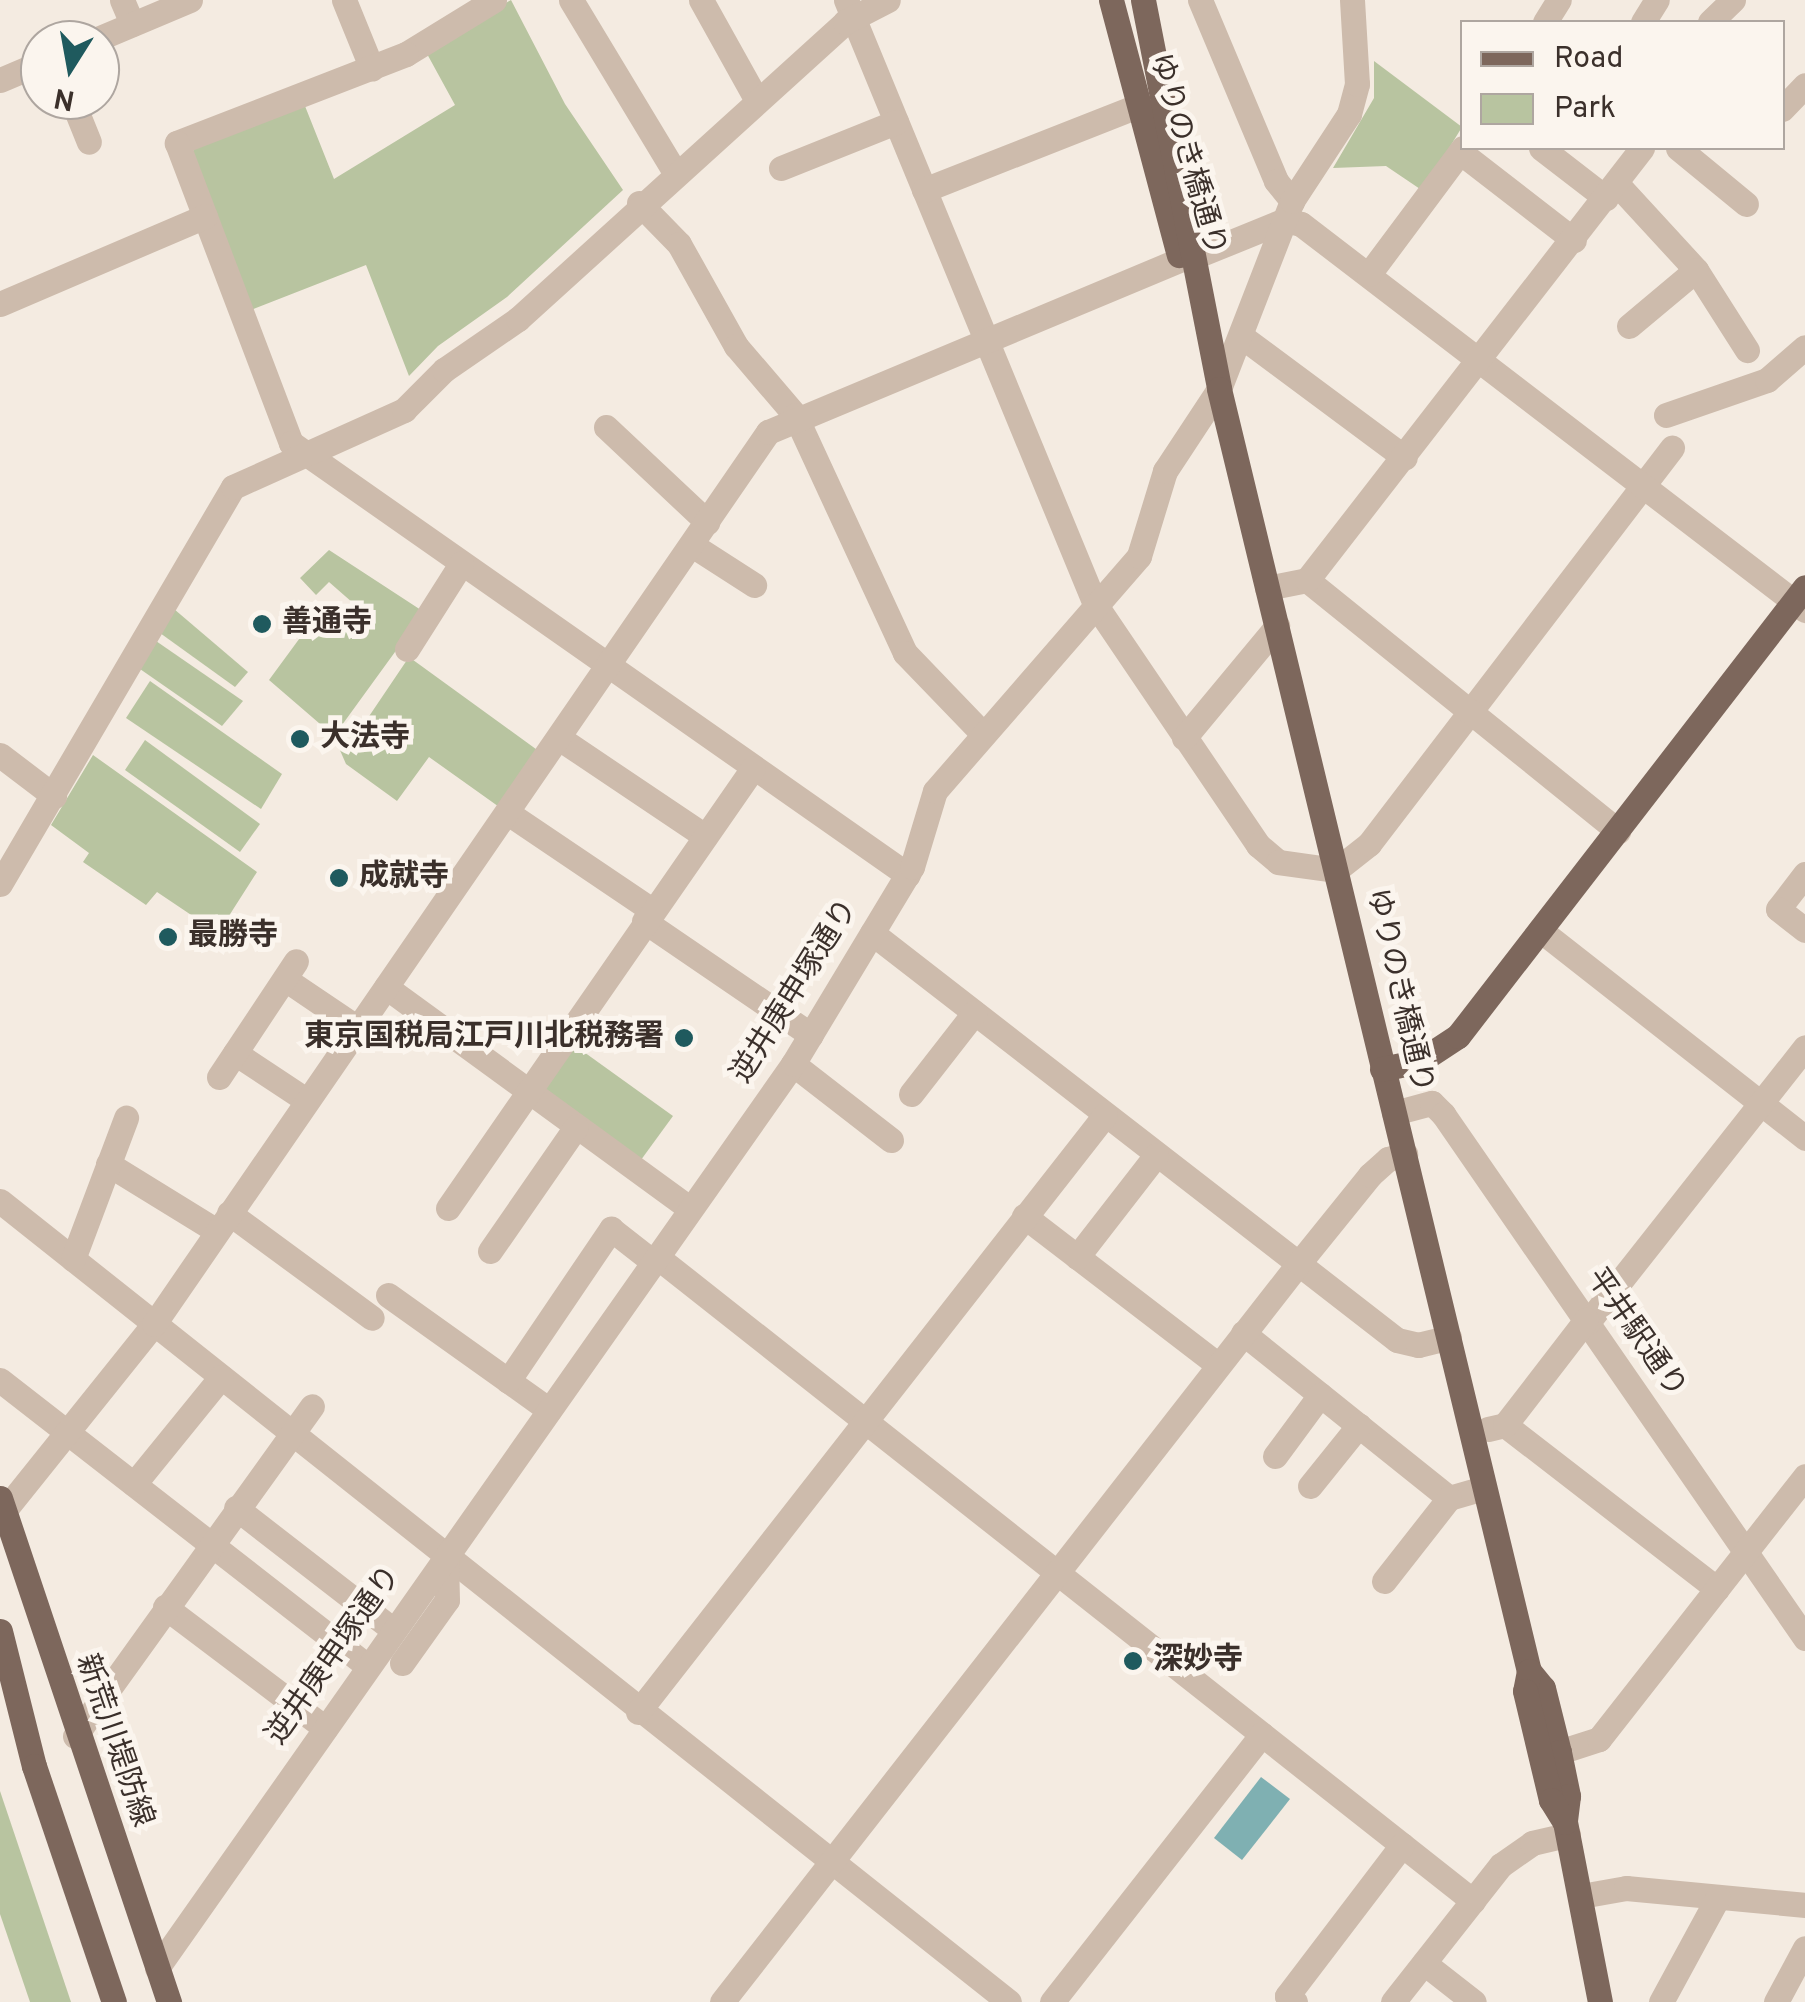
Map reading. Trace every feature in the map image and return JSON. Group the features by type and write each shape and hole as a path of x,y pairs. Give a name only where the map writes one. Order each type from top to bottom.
{"main road":[{"name":"ゆりのき橋通り","path":"1111,0 1136,106 1187,258 1205,326 1530,1671"},
{"name":"ゆりのき橋通り","path":"1142,0 1187,258"},
{"path":"1382,1069 1420,1061 1447,1045 1801,600"},
{"name":"新荒川堤防線","path":"2,1504 75,1736 170,2002"},
{"path":"0,1631 34,1766 114,2002"},
{"path":"1530,1671 1543,1688 1559,1752 1568,1796 1567,1828 1600,2002"},
{"path":"1530,1671 1525,1691 1551,1800 1567,1828"},
{"path":"1582,1896 1616,2002"}],"street":[{"path":"122,0 132,24"},
{"path":"120,29 190,0"},
{"path":"344,0 372,68"},
{"path":"494,0 372,68 178,143 291,444 908,875"},
{"path":"572,0 674,171"},
{"path":"701,0 756,99"},
{"path":"0,884 54,796 218,502 233,487 302,453 346,440 404,410 444,370 518,319 850,8 888,0"},
{"path":"1200,0 1289,210 1301,224 1642,486 1801,600"},
{"name":"逆井庚申塚通り","path":"157,1968 792,1064 908,875 935,791 1139,556 1165,471 1219,388 1289,210 1354,98 1352,0"},
{"path":"1712,20 1733,0"},
{"path":"850,8 1095,604 1258,845 1278,862 1336,870 1369,844 1672,448"},
{"path":"924,190 1136,106"},
{"path":"81,120 90,142"},
{"path":"781,168 896,122"},
{"path":"1368,274 1461,150 1574,240"},
{"path":"1543,150 1612,191 1696,270 1747,350"},
{"path":"1268,588 1307,580 1482,361 1641,150"},
{"path":"1680,150 1746,204"},
{"path":"639,203 679,244 736,346 797,420 905,654 983,734"},
{"path":"2,1504 68,1433 154,1324 768,432 1187,258 1289,210"},
{"path":"0,304 205,216"},
{"path":"1629,326 1696,270"},
{"path":"1241,336 1405,458"},
{"path":"1666,415 1767,380 1805,347"},
{"path":"606,427 708,522"},
{"path":"692,545 754,586"},
{"path":"407,650 461,564"},
{"path":"1307,580 1618,831"},
{"path":"1184,738 1277,626"},
{"path":"559,738 705,836"},
{"path":"0,755 54,796"},
{"path":"448,1208 753,768"},
{"path":"508,812 811,1034"},
{"path":"1805,874 1778,909 1805,930"},
{"path":"1540,930 1805,1138"},
{"path":"872,933 1406,1345 1449,1337"},
{"path":"219,1076 290,970 356,1027"},
{"path":"386,987 689,1208"},
{"path":"911,1094 974,1014"},
{"path":"1471,1433 1505,1425 1805,1047"},
{"path":"235,1052 306,1100"},
{"path":"792,1064 891,1140"},
{"name":"平井駅通り","path":"1394,1113 1432,1102 1443,1114 1805,1638"},
{"path":"638,1712 1105,1116"},
{"path":"73,1259 126,1118"},
{"path":"490,1251 576,1126"},
{"path":"1077,1257 1156,1154"},
{"path":"722,2002 1370,1175 1388,1158 1406,1154"},
{"path":"108,1164 223,1222 372,1318"},
{"path":"0,1201 638,1712 1009,2002"},
{"path":"1024,1216 1218,1365"},
{"path":"508,1381 611,1230 654,1258 866,1420 1472,1900"},
{"path":"388,1295 549,1410"},
{"path":"1243,1333 1450,1498"},
{"path":"134,1484 221,1378"},
{"path":"0,1380 368,1666"},
{"path":"1275,1456 1320,1394"},
{"path":"75,1736 289,1432 312,1406"},
{"path":"1310,1486 1359,1425"},
{"path":"1505,1425 1717,1588"},
{"path":"1559,1752 1600,1738 1805,1476"},
{"path":"1384,1581 1450,1498 1484,1488"},
{"path":"236,1508 394,1630"},
{"path":"402,1662 447,1600 446,1559"},
{"path":"165,1608 325,1728"},
{"path":"1052,2002 1262,1734"},
{"path":"1393,2002 1472,1900 1520,1849 1567,1828"},
{"path":"1294,2002 1287,1996 1402,1845"},
{"path":"1582,1896 1626,1888 1805,1905"},
{"path":"1661,2002 1718,1896"},
{"path":"1776,2002 1805,1948"},
{"path":"1424,1964 1474,2002"}],"green space":[{"path":"511,0 565,104 623,190 507,297 438,346 409,376 366,265 251,310 191,155 195,147 303,101 334,179 455,105 426,52"},
{"path":"1374,61 1460,126 1423,191 1386,166 1333,168 1374,98"},
{"path":"329,550 424,612 334,736 269,680 316,616 334,629 353,603 329,582 316,595 300,578"},
{"path":"174,609 248,672 235,687 160,633"},
{"path":"156,641 243,701 222,726 140,669"},
{"path":"409,657 540,752 502,809 429,757 397,801 346,764 339,748 351,743"},
{"path":"150,681 282,774 261,809 126,718"},
{"path":"145,740 260,824 240,852 125,770"},
{"path":"93,755 257,872 218,933 157,892 146,905 83,862 89,853 51,825"},
{"path":"570,1042 673,1116 638,1164 535,1091"},
{"path":"0,1791 71,2002 30,2002 0,1914"}],"water":[{"path":"1261,1777 1290,1799 1242,1860 1214,1838"}],"place":[{"name":"善通寺","path":"262,624"},
{"name":"大法寺","path":"300,739"},
{"name":"成就寺","path":"339,878"},
{"name":"最勝寺","path":"168,937"},
{"name":"東京国税局江戸川北税務署","path":"684,1038"},
{"name":"深妙寺","path":"1133,1661"}]}
